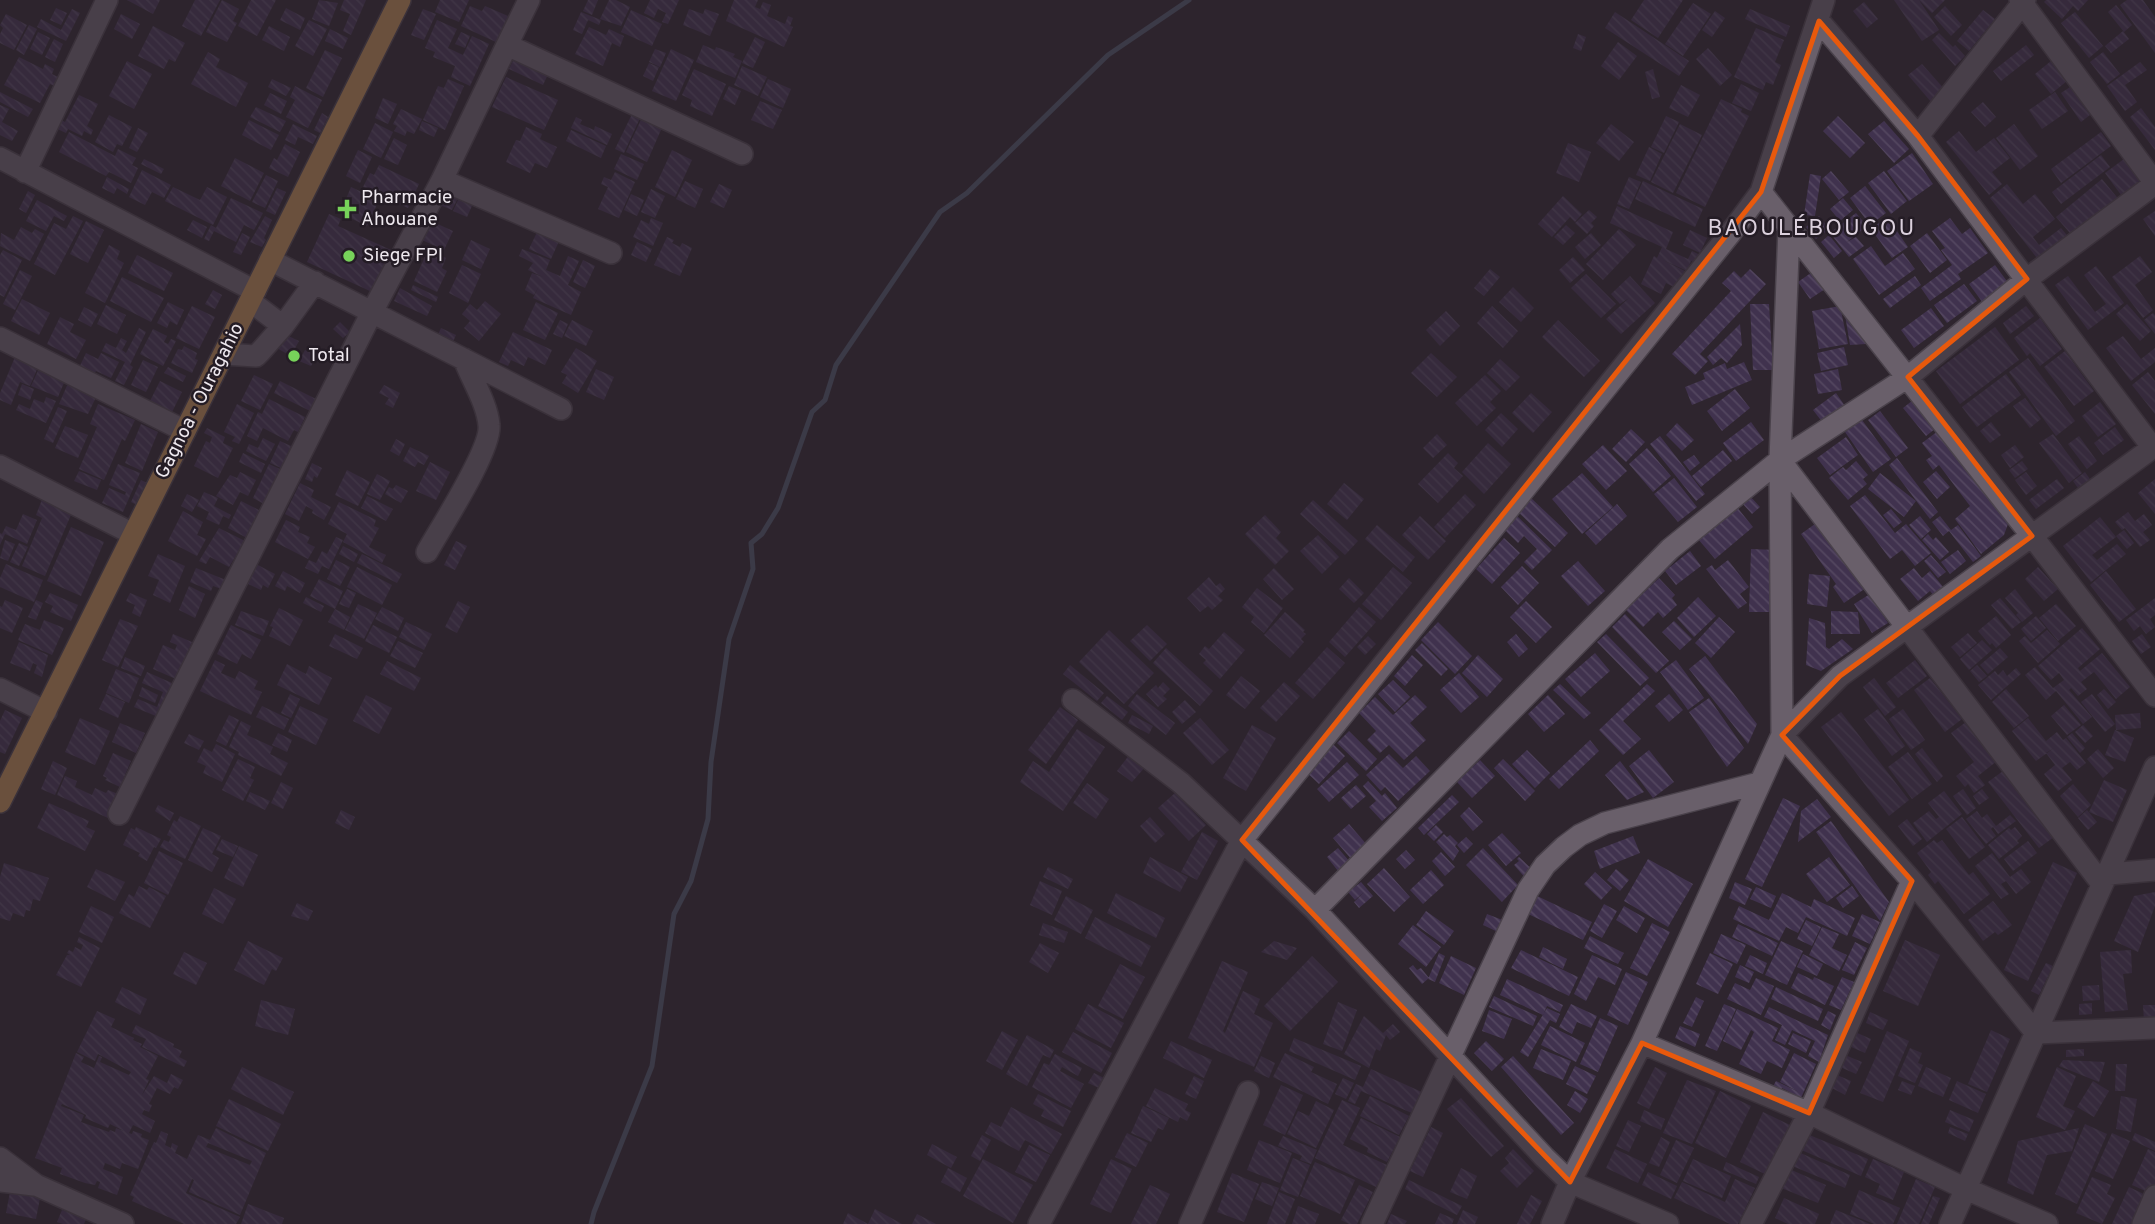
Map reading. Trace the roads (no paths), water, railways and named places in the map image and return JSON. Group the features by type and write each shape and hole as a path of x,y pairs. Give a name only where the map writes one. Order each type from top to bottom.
{"main road":[{"name":"Gagnoa - Ouragahio","path":"0,802 400,0"}],"street":[{"path":"24,172 107,0"},
{"path":"119,814 372,312 442,180 528,0"},
{"path":"1039,1224 1242,840 1761,192 1824,0"},
{"path":"1315,910 1670,549 1780,460 1908,377 2026,279 2155,184 2023,1 1918,136"},
{"path":"1552,1224 1570,1182 1642,1042 1700,919 1782,735 1840,676 2154,447 1918,136 1819,21"},
{"path":"507,45 742,154"},
{"path":"0,158 253,296 283,326"},
{"path":"442,180 611,253"},
{"path":"1761,192 2155,696"},
{"path":"1789,228 1780,460 1782,735 1912,881 2036,1033"},
{"path":"270,260 561,409"},
{"path":"224,354 256,356 283,326 315,282"},
{"path":"0,338 185,431"},
{"path":"427,552 485,448 490,427 464,359"},
{"path":"1780,460 2106,879"},
{"path":"0,466 133,534"},
{"path":"0,689 46,712"},
{"path":"1073,700 1181,783 1315,910 1570,1182 1668,1224"},
{"path":"1950,1224 2155,767"},
{"path":"1372,1224 1528,890 1545,865 1564,846 1605,823 1759,783"},
{"path":"2106,879 2155,870"},
{"path":"1751,1224 1809,1114 1912,881"},
{"path":"2036,1033 2155,1028"},
{"path":"1642,1042 1809,1114 1966,1189 2047,1224"},
{"path":"1190,1224 1248,1092"},
{"path":"0,1158 36,1185 123,1224"},
{"path":"0,1181 36,1185"},
{"path":"2143,1224 2155,1196"}],"waterway":[{"path":"591,1224 652,1066 674,914 691,881 708,819 711,762 729,639 753,569 751,543 762,534 778,508 812,412 825,400 836,365 940,212 967,193 1108,55 1189,0"}],"place":[{"name":"Pharmacie Ahouane","path":"347,209"},
{"name":"Siege FPI","path":"349,256"},
{"name":"Total","path":"294,356"}],"district":[{"name":"BAOULÉBOUGOU","path":"1812,229"}]}
